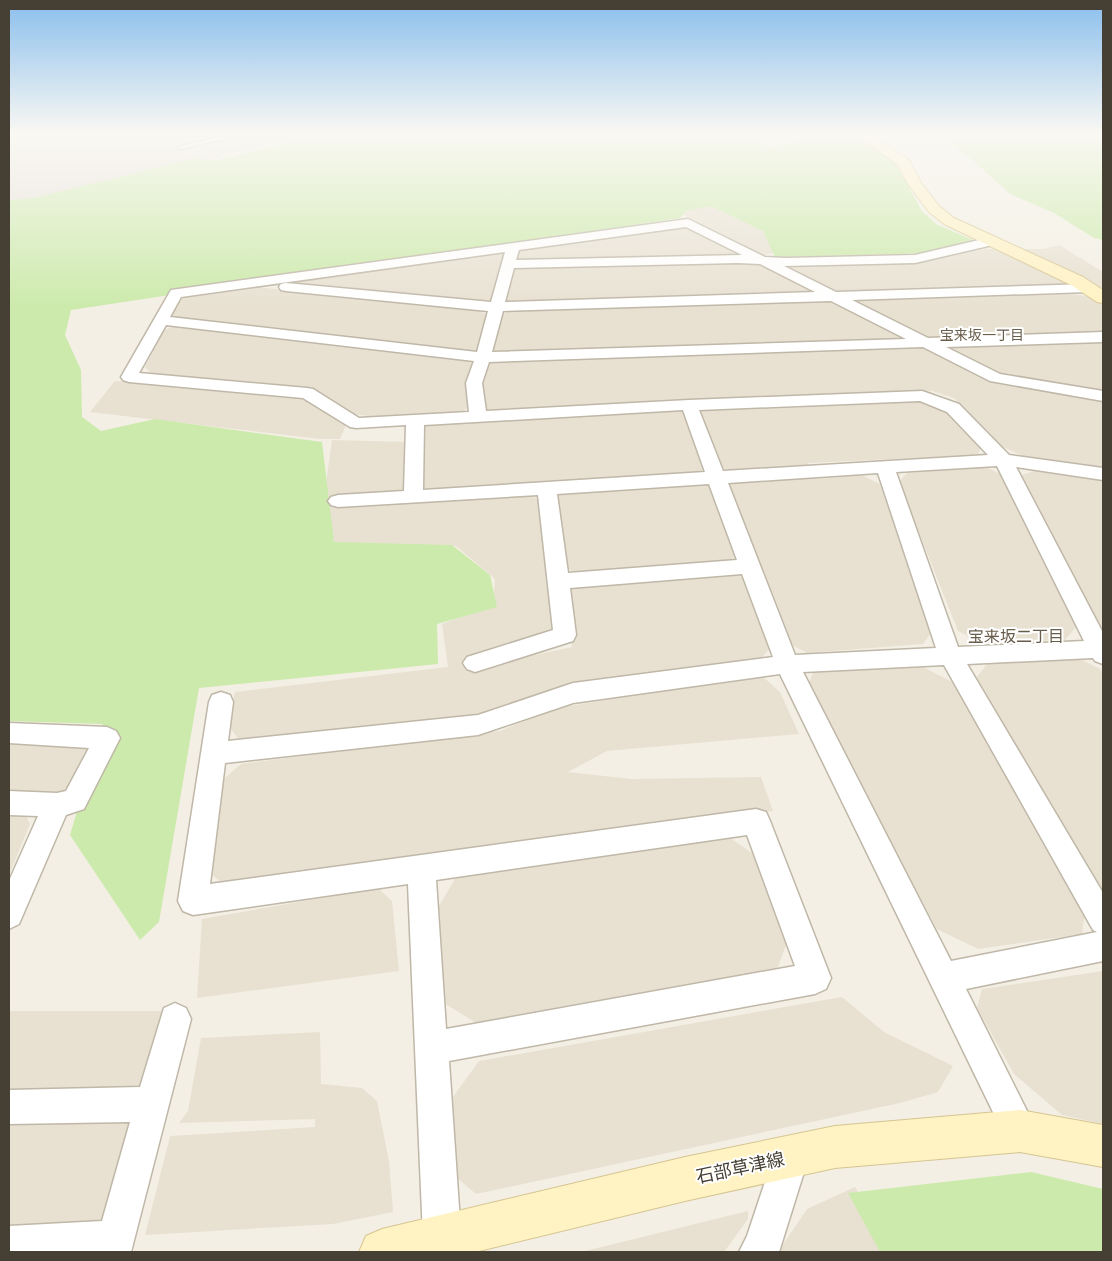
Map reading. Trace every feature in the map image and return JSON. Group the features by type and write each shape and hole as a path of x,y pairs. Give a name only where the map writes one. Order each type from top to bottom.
{"street":[{"path":"922,193 934,209 949,221 1088,288 1103,298"},
{"path":"214,753 478,724 573,693 787,664 950,656 1101,652 1003,460 953,408 922,396 689,405 356,423 308,393 130,377 176,293 688,223 996,378 1103,396"},
{"path":"508,264 738,259 786,262 915,259 992,242"},
{"path":"478,416 474,383 483,357 513,246"},
{"path":"269,280 276,286 496,307 1088,288"},
{"path":"161,320 483,357 1103,337"},
{"path":"689,405 787,664 1020,1131"},
{"path":"413,496 415,419"},
{"path":"338,501 1003,460 1103,474"},
{"path":"885,467 950,656 1103,920"},
{"path":"475,663 565,635 547,488"},
{"path":"559,581 750,566"},
{"path":"221,702 193,901 756,821 815,978 432,1048"},
{"path":"9,732 107,738 75,801 58,805 9,803"},
{"path":"9,914 58,805"},
{"path":"421,868 442,1237"},
{"path":"945,978 1103,946"},
{"path":"9,1245 114,1246 175,1019"},
{"path":"9,1107 151,1104"},
{"name":"石部草津線","path":"382,1252 685,1179 835,1147 1020,1131 1103,1146"},
{"path":"758,1252 762,1247 791,1156"}],"shaded area":[{"path":"9,193 71,193 9,207"},
{"path":"709,205 768,233 777,252 764,255 680,213"},
{"path":"681,226 690,228 743,255 740,257 522,263 514,260 517,252 521,249"},
{"path":"1059,245 1103,272 1103,290 1085,279 1023,249 1044,249"},
{"path":"985,249 997,249 1023,260 1066,283 1064,286 844,294 832,292 785,267 788,264 919,261"},
{"path":"499,251 505,252 491,300 482,303 292,283 294,278"},
{"path":"750,260 813,291 809,294 511,303 503,300 511,271 518,267"},
{"path":"247,286 477,310 489,316 478,350 467,353 174,319 168,314 176,299 186,294"},
{"path":"1072,294 1092,297 1103,305 1103,334 936,340 924,337 853,302 856,300"},
{"path":"826,301 839,304 902,336 901,341 498,354 490,349 500,316 510,311"},
{"path":"178,325 466,359 474,364 468,384 467,408 460,414 376,417 354,414 310,387 152,374 145,367 164,330"},
{"path":"1103,340 1103,391 996,373 947,349 950,345"},
{"path":"917,346 929,350 992,382 1103,401 1103,467 1023,456 1001,446 954,398 932,391 490,412 480,407 478,389 485,364 494,360"},
{"path":"115,381 297,396 346,425 340,439 320,439 90,412"},
{"path":"919,402 947,413 981,446 978,455 808,463 807,465 731,471 720,467 700,412 705,407 766,405 768,409"},
{"path":"678,409 686,413 706,467 699,472 429,490 418,485 421,429 429,423"},
{"path":"332,440 407,442 407,485 400,494 324,497"},
{"path":"986,467 1000,474 1077,626 1065,640 979,642 958,631 899,482 907,473"},
{"path":"1034,471 1103,480 1103,632 1022,475"},
{"path":"815,475 817,479 861,475 880,484 932,632 923,644 807,653 785,641 728,485 733,480"},
{"path":"700,481 713,487 737,553 730,561 578,573 565,568 555,498 563,490"},
{"path":"522,492 540,500 555,629 541,637 466,657 470,669 572,647 564,588 737,575 749,581 769,649 760,660 473,717 243,745 227,724 235,692 448,667 442,624 493,605 495,579 456,546 332,544 327,505"},
{"path":"1078,658 1100,669 1103,673 1103,891 976,678 989,662"},
{"path":"923,667 954,683 1085,912 1082,934 978,949 937,929 807,687 814,671"},
{"path":"761,675 780,692 799,734 607,751 568,772 631,779 761,777 773,811 225,886 205,868 217,785 241,764 500,731 557,708"},
{"path":"9,737 93,741 64,795 9,793"},
{"path":"9,815 26,816 30,824 9,875"},
{"path":"730,838 752,853 788,940 776,972 476,1023 444,1003 437,909 457,876"},
{"path":"378,888 392,901 399,971 197,998 202,919"},
{"path":"1103,971 1103,1124 1062,1115 1014,1074 977,1008 982,989"},
{"path":"842,997 884,1032 953,1066 938,1092 900,1103 476,1194 457,1178 453,1097 479,1061"},
{"path":"9,1011 165,1011 143,1088 9,1094"},
{"path":"320,1032 321,1084 362,1088 377,1101 389,1161 393,1212 333,1224 145,1235 170,1136 315,1127 315,1119 179,1123 188,1111 201,1038"},
{"path":"135,1116 103,1224 9,1228 9,1121"},
{"path":"855,1187 893,1252 778,1252 807,1209"},
{"path":"748,1211 748,1219 724,1252 581,1252"}],"green space":[{"path":"54,193 912,193 922,211 936,224 973,240 973,243 934,253 775,257 763,231 711,206 686,211 680,218 71,310 65,335 81,370 82,417 101,431 155,419 322,442 334,542 452,545 490,575 497,607 437,624 438,664 199,688 159,922 140,940 70,835 103,724 9,721 9,200 33,198"},
{"path":"1009,193 1103,193 1103,240 1094,238 1054,213"},
{"path":"1031,1172 1103,1189 1103,1252 880,1252 848,1193"}],"district":[{"name":"宝来坂一丁目","path":"982,334"},
{"name":"宝来坂二丁目","path":"1016,635"}]}
